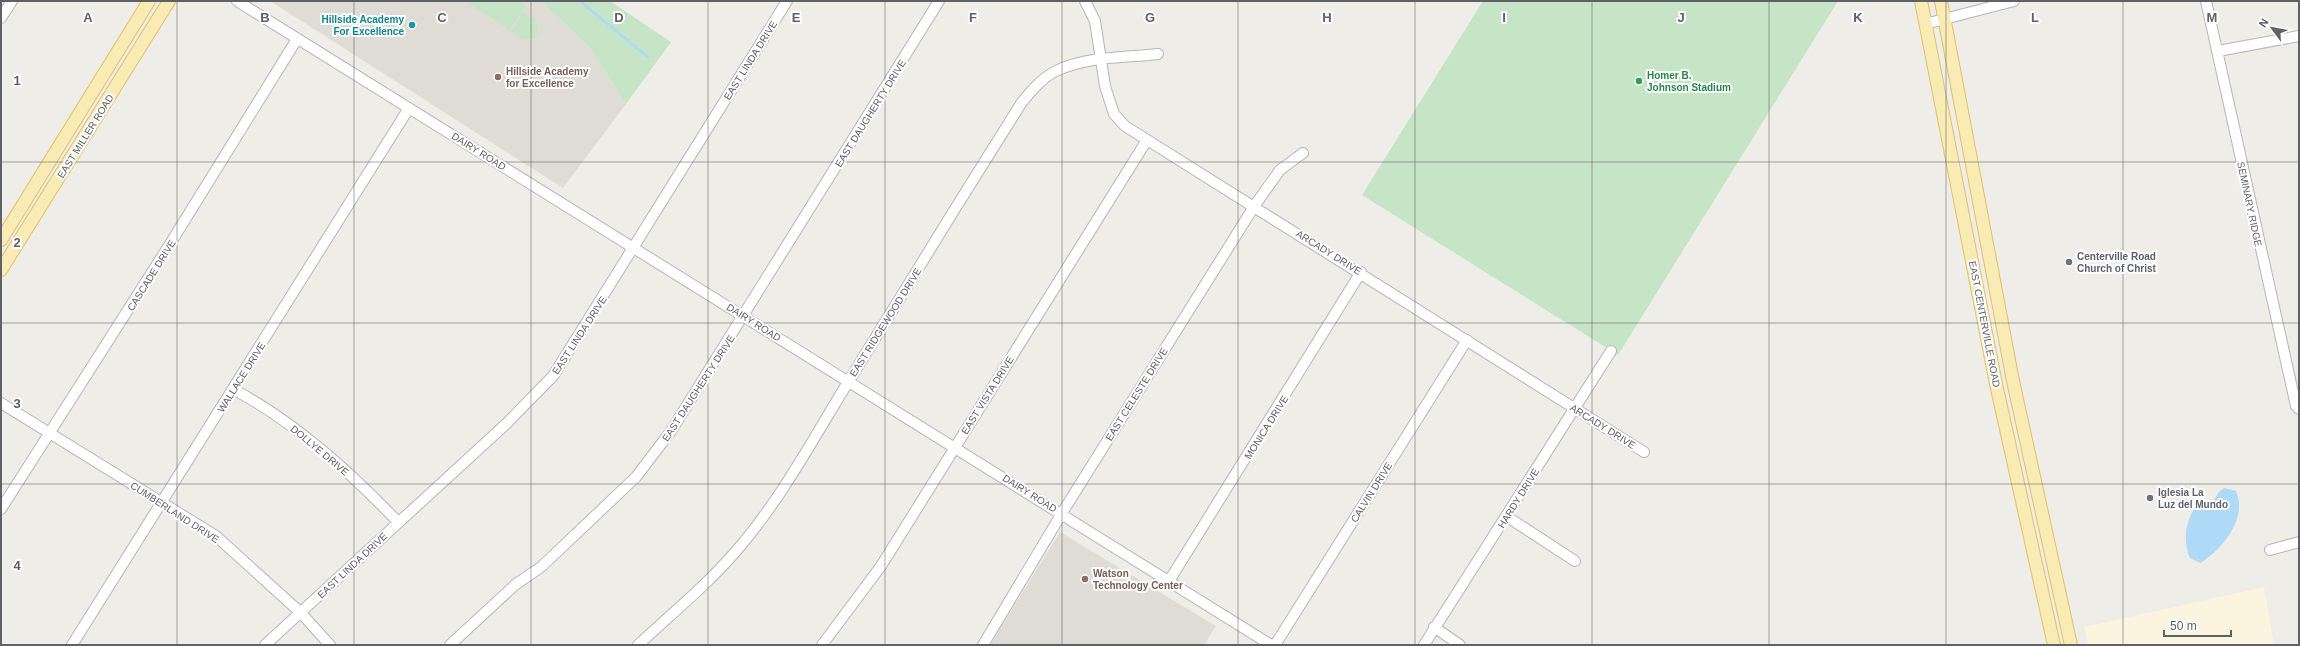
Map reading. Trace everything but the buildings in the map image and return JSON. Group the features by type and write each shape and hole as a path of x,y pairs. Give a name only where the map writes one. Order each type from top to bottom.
{"main road":[{"name":"EAST MILLER ROAD","path":"1,240 149,1"},
{"name":"EAST MILLER ROAD","path":"1,270 169,1"},
{"name":"EAST CENTERVILLE ROAD","path":"1921,1 1996,384 2054,645"},
{"name":"EAST CENTERVILLE ROAD","path":"1941,1 2013,381 2072,645"},
{"path":"56,152 70,161"},
{"path":"1962,208 1980,203"},
{"path":"1996,384 2013,381"},
{"path":"2032,543 2048,538"}],"street":[{"path":"1,18 12,1"},
{"name":"DAIRY ROAD","path":"237,1 955,446 1271,645"},
{"name":"EAST LINDA DRIVE","path":"265,645 506,424 553,376 787,1"},
{"name":"EAST DAUGHERTY DRIVE","path":"450,645 516,584 542,567 636,477 671,431 939,1"},
{"name":"ARCADY DRIVE","path":"1085,1 1095,21 1105,86 1114,114 1125,126 1361,272 1644,452"},
{"path":"1925,24 2014,1"},
{"name":"SEMINARY RIDGE","path":"2206,1 2297,407"},
{"path":"2218,51 2299,36"},
{"name":"CASCADE DRIVE","path":"1,509 297,39"},
{"name":"EAST RIDGEWOOD DRIVE","path":"638,645 709,580 737,550 772,506 820,431 849,381 1022,102 1036,85 1055,72 1081,62 1158,54"},
{"name":"WALLACE DRIVE","path":"72,645 234,389 408,108"},
{"name":"EAST VISTA DRIVE","path":"822,645 882,566 955,446 1147,140"},
{"name":"EAST CELESTE DRIVE","path":"983,645 1062,513 1254,205 1280,170 1303,153"},
{"name":"MONICA DRIVE","path":"1169,581 1361,272"},
{"name":"CALVIN DRIVE","path":"1275,645 1467,340"},
{"name":"HARDY DRIVE","path":"1424,645 1611,351"},
{"name":"DOLLYE DRIVE","path":"234,389 265,406 304,434 361,484 398,522"},
{"name":"CUMBERLAND DRIVE","path":"1,403 216,536 301,613 330,645"},
{"path":"1506,516 1574,561"},
{"path":"2270,550 2299,542"},
{"path":"1434,628 1460,645"}],"shaded area":[{"name":"Hillside Academy for Excellence","path":"270,1 541,1 591,49 626,104 563,188"},
{"name":"Watson Technology Center","path":"1060,532 1216,626 1204,645 990,645"},
{"path":"2264,587 2274,645 2088,645 2084,627"}],"green space":[{"path":"471,1 521,1 526,5 510,30 470,4"},
{"path":"541,1 610,1 671,42 626,104 591,49"},
{"path":"1483,1 1838,1 1618,355 1362,195"},
{"path":"523,12 536,20 539,35 537,37 524,40 511,32"}],"water":[{"path":"2224,488 2236,491 2239,501 2239,512 2236,522 2231,532 2217,550 2200,563 2190,558 2186,544 2186,530 2188,523 2197,504 2203,502 2210,506 2219,492"}],"waterway":[{"path":"580,1 648,57"}],"place":[{"name":"Hillside Academy For Excellence","path":"412,25"},
{"name":"Hillside Academy for Excellence","path":"498,77"},
{"name":"Homer B. Johnson Stadium","path":"1639,81"},
{"name":"Centerville Road Church of Christ","path":"2069,262"},
{"name":"Iglesia La Luz del Mundo","path":"2150,498"},
{"name":"Watson Technology Center","path":"1085,579"}]}
